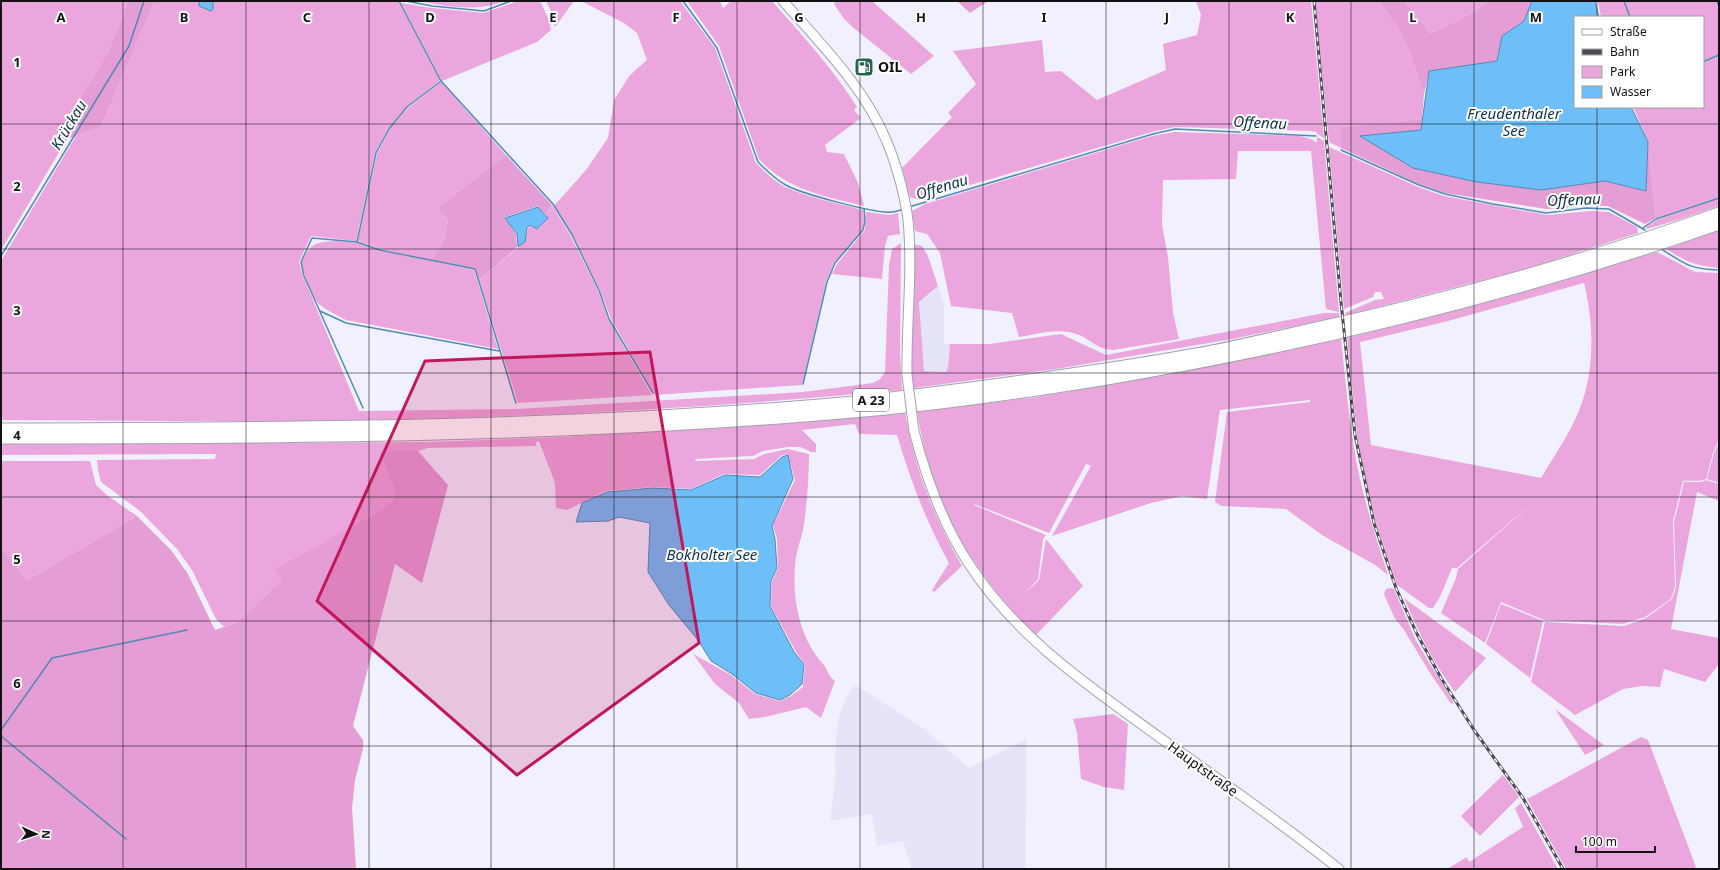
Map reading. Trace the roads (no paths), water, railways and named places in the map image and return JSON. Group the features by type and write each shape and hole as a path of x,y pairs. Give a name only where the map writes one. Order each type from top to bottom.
{"highway":[{"name":"A 23","path":"1,429 283,428 560,421 718,413 924,394 1040,379 1199,354 1365,317 1436,300 1562,264 1719,213"},
{"name":"A 23","path":"1,438 276,438 561,431 728,422 878,410 959,400 1039,390 1200,364 1368,327 1529,284 1604,262 1719,224"}],"main road":[{"name":"Hauptstraße","path":"783,1 840,66 869,107 887,142 905,202 908,219 909,252 907,375 914,431 930,487 948,527 968,563 998,602 1023,630 1067,669 1339,869"}],"water":[{"path":"199,1 213,1 213,9 211,11 199,6"},
{"name":"Freudenthaler See","path":"1532,1 1595,1 1599,16 1574,16 1574,108 1631,108 1648,142 1646,191 1605,181 1541,190 1477,182 1413,168 1360,136 1421,130 1429,71 1497,61 1502,36 1524,21"},
{"path":"538,207 548,218 537,229 530,225 527,228 525,242 518,247 517,234 505,218"},
{"name":"Bokholter See","path":"788,455 793,479 772,526 775,539 777,568 771,581 770,606 794,652 804,664 802,684 790,695 780,700 756,693 732,674 711,661 698,640 669,605 648,572 650,523 619,517 608,521 576,522 582,503 607,492 653,488 691,490 725,475 760,477 782,457"}],"waterway":[{"name":"Krückau","path":"1,256 129,46 144,1"},
{"path":"399,1 441,81 553,204 572,235 599,290 609,319 653,393"},
{"name":"Offenau","path":"406,1 432,6 484,11 511,1"},
{"name":"Offenau","path":"683,1 717,48 758,162 773,177 792,188 837,202 883,212 894,212 904,209"},
{"path":"1624,1 1630,16"},
{"path":"1717,1 1719,8"},
{"path":"1704,62 1719,55"},
{"path":"363,408 304,276 301,262 312,238 357,242 376,153 389,129 407,107 441,81"},
{"name":"Offenau","path":"909,207 1153,134 1175,129 1316,136"},
{"name":"Offenau","path":"1341,150 1419,185 1445,194 1546,213 1586,208 1609,209 1645,230"},
{"path":"1643,228 1656,219 1719,198"},
{"path":"803,384 827,282 835,263 863,230 865,221 864,209"},
{"path":"357,242 380,250 475,269 516,403"},
{"name":"Offenau","path":"1663,250 1689,265 1702,269 1719,270"},
{"path":"320,311 346,323 499,351"},
{"path":"1,730 52,658 187,630"},
{"path":"1,736 126,839"}],"railway":[{"path":"1314,1 1341,302 1355,435 1374,523 1396,588 1417,634 1441,678 1474,730 1523,798 1563,869"}],"place":[{"name":"OIL","path":"864,67"}]}
